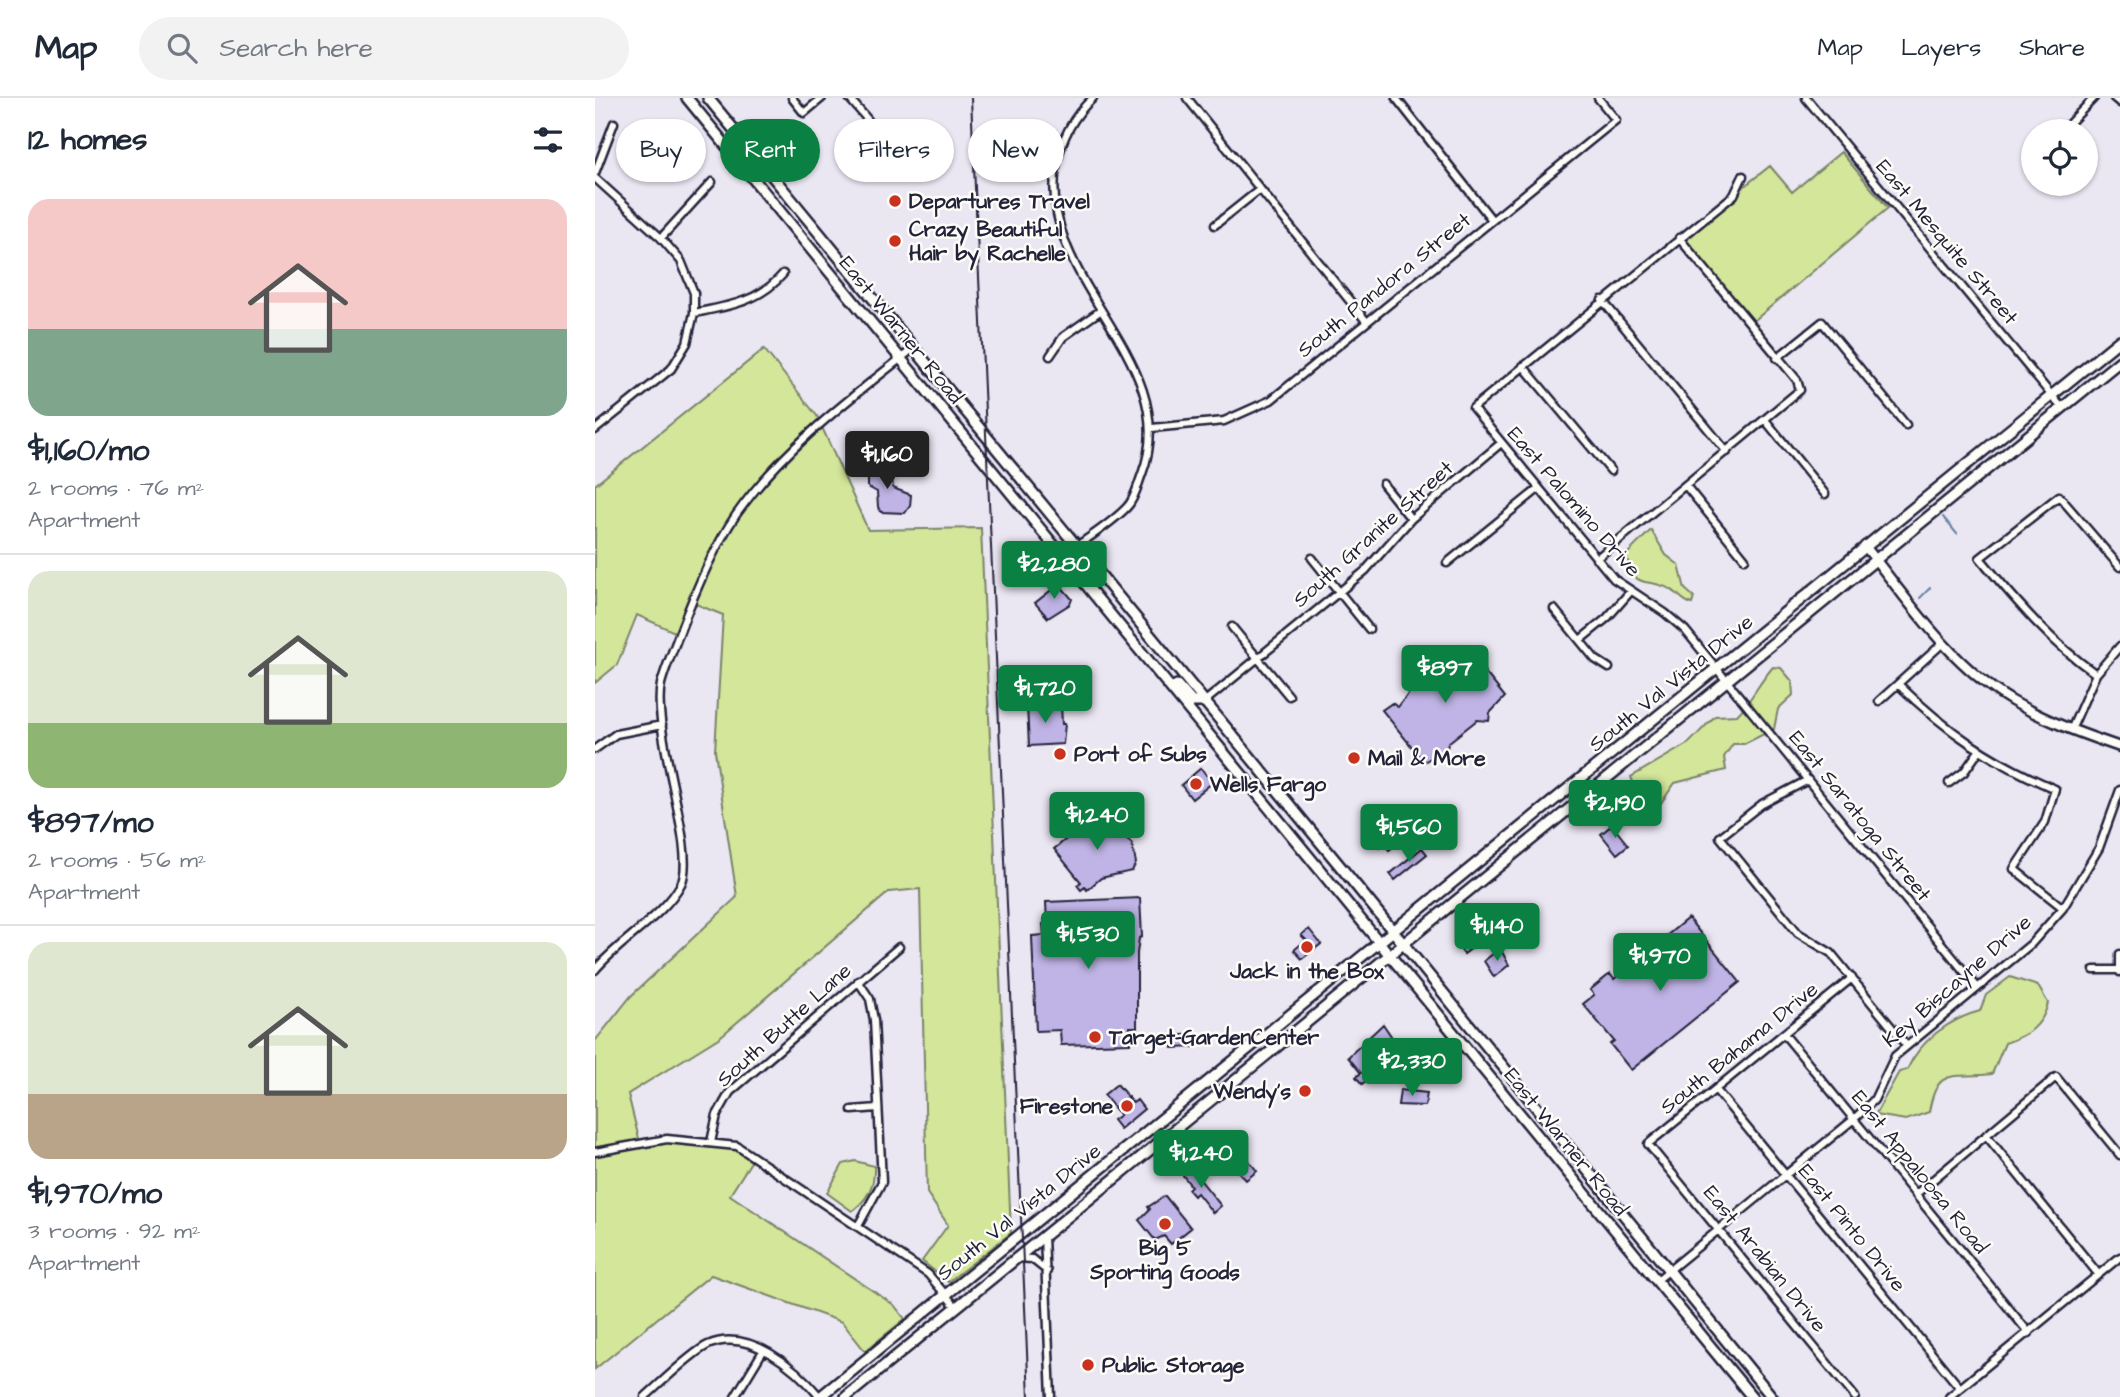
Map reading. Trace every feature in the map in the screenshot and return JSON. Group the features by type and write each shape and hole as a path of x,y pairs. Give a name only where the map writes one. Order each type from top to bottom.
{"main road":[{"name":"East Warner Road","path":"687,98 1752,1397"},
{"name":"East Warner Road","path":"708,98 1404,944 1772,1397"},
{"name":"South Val Vista Drive","path":"820,1397 2120,340"},
{"name":"South Val Vista Drive","path":"846,1397 2120,361"},
{"path":"1110,613 1123,603"},
{"path":"1152,664 1192,702 1204,702"},
{"path":"1258,794 1271,782"},
{"path":"1538,813 1548,827"},
{"path":"1486,1072 1498,1061"},
{"path":"1197,1091 1207,1103"},
{"path":"1548,1147 1560,1138"},
{"path":"1059,1203 1069,1216"}],"street":[{"path":"792,98 804,113 822,98"},
{"path":"849,98 866,119"},
{"path":"1063,556 1128,506 1145,468 1152,428 1139,381 1064,244 1054,198 1055,172 1063,142 1081,109 1093,98"},
{"path":"1187,98 1366,321"},
{"path":"1396,98 1492,220"},
{"name":"South Pandora Street","path":"1152,428 1224,421 1256,408 1616,120 1598,98"},
{"name":"East Mesquite Street","path":"1806,98 2062,408"},
{"path":"2074,119 2094,98"},
{"path":"2114,98 2120,103"},
{"path":"595,173 614,123"},
{"path":"1611,471 1523,366 1734,195 1744,176"},
{"path":"595,178 661,238 681,261 694,293 694,313 687,343 671,369 595,430"},
{"path":"661,238 712,182"},
{"path":"1216,225 1259,190"},
{"path":"1596,559 1766,421 1800,390 1797,380 1679,238"},
{"path":"694,313 738,304 770,290 783,274"},
{"path":"1602,300 1727,452"},
{"path":"1050,356 1063,337 1100,311"},
{"path":"1777,358 1822,322 1906,425"},
{"path":"595,970 662,907 683,882 683,848 662,725 661,686 691,601 735,516 787,455 914,348"},
{"name":"East Palomino Drive","path":"1523,366 1473,408 1537,490 1596,559 1630,592 1665,612 1716,668"},
{"path":"1766,421 1825,494"},
{"name":"South Granite Street","path":"1204,702 1373,563 1411,519 1500,444"},
{"path":"1383,484 1411,519"},
{"path":"1686,486 1745,559"},
{"path":"1447,563 1537,490"},
{"path":"2096,674 2064,651 2039,626 1980,558 2059,496 2120,567"},
{"path":"1865,547 1943,643 1980,678 2010,699 2071,730 2120,747"},
{"path":"1312,558 1369,629"},
{"path":"1580,640 1607,618 1630,592"},
{"path":"1554,609 1595,659 1609,668"},
{"path":"1232,626 1289,696"},
{"path":"1879,701 1943,643"},
{"path":"2071,730 2096,674 2120,646"},
{"name":"East Saratoga Street","path":"1716,668 1977,986"},
{"path":"1898,684 1937,722 1979,751 2055,789 2045,822 2014,869 2063,908"},
{"path":"595,749 616,734 662,725"},
{"path":"1949,783 1963,772 1979,751"},
{"path":"1808,780 1762,804 1720,837 1798,933 1831,953 1906,1045"},
{"name":"Key Biscayne Drive","path":"1656,1281 1854,1119 1874,1100 1887,1067 1906,1045 2031,944 2063,908 2099,848 2120,790"},
{"name":"South Butte Lane","path":"711,1142 717,1115 730,1092 899,947"},
{"path":"2094,970 2120,971 2120,954"},
{"name":"South Bahama Drive","path":"1648,1144 1852,978"},
{"path":"858,981 870,999 874,1020 882,1182 858,1226"},
{"name":"East Appaloosa Road","path":"1784,1034 2029,1333"},
{"path":"1916,1194 2056,1077 2120,1155"},
{"name":"East Pinto Drive","path":"1716,1090 1960,1388"},
{"path":"852,1110 878,1108"},
{"path":"1986,1135 2099,1275"},
{"path":"595,1152 667,1139 737,1146 928,1274 956,1307"},
{"name":"East Arabian Drive","path":"1648,1144 1855,1397"},
{"path":"1044,1236 1051,1397"},
{"path":"1949,1397 2120,1257"},
{"path":"1016,1258 1032,1259 1047,1271"},
{"path":"645,1397 708,1345 735,1341 764,1351 798,1373 820,1397"},
{"path":"735,1397 764,1351"}],"green space":[{"path":"1841,152 1888,208 1750,324 1679,238 1770,166 1792,192"},
{"path":"764,349 817,416 868,530 981,528 1011,1233 948,1282 922,1261 948,1225 927,1193 920,889 889,892 720,1037 628,1094 640,1143 699,1140 742,1150 754,1157 730,1195 894,1305 905,1319 865,1351 842,1322 711,1275 595,1369 595,1041 631,996 737,897 715,751 723,615 691,602 679,634 637,615 617,665 595,683 595,485"},
{"path":"1651,530 1666,555 1679,565 1685,589 1694,597 1692,604 1670,589 1642,581 1633,575 1626,555"},
{"path":"1773,667 1781,668 1792,681 1793,695 1778,709 1774,729 1744,744 1733,744 1724,757 1726,770 1675,783 1654,813 1644,809 1631,777 1689,743 1715,716 1737,715"},
{"path":"2010,977 2038,986 2048,1003 2042,1018 2033,1029 2005,1043 1992,1074 1949,1077 1942,1081 1932,1097 1929,1112 1906,1120 1875,1115 1899,1072 1907,1070 1928,1040 1947,1025 1980,1011 1986,995"},
{"path":"855,1161 874,1166 874,1173 866,1197 852,1211 827,1193 843,1164"}],"building":[{"path":"868,462 884,464 886,476 892,477 893,488 911,495 910,506 905,513 881,512 877,492 868,487"},
{"path":"1059,584 1072,599 1070,604 1048,618 1035,603"},
{"path":"1463,645 1505,697 1490,713 1489,721 1477,720 1448,743 1446,754 1439,753 1424,762 1382,710 1392,703 1398,707 1417,683 1421,688 1431,681 1426,675 1456,660 1453,653"},
{"path":"1061,704 1062,724 1065,724 1063,744 1029,746 1027,706"},
{"name":"Wells Fargo","path":"1201,768 1212,783 1192,799 1181,785"},
{"path":"1101,811 1132,844 1136,863 1132,871 1101,878 1087,890 1085,887 1081,890 1077,885 1081,882 1054,849"},
{"path":"1398,814 1412,827 1406,832 1409,835 1389,850 1385,845 1380,848 1371,837"},
{"path":"1612,825 1628,845 1617,854 1601,834"},
{"path":"1422,848 1427,854 1395,880 1390,874"},
{"path":"1140,898 1142,937 1139,938 1137,953 1137,1027 1130,1027 1130,1043 1061,1045 1060,1030 1036,1031 1032,936 1044,935 1043,924 1047,924 1046,902"},
{"path":"1688,918 1740,982 1631,1070 1610,1044 1614,1041 1583,1004 1594,995 1590,990 1610,974 1614,979"},
{"path":"1485,926 1491,933 1464,954 1459,948"},
{"name":"Jack in the Box","path":"1309,929 1321,944 1302,959 1294,950 1306,940 1301,935"},
{"path":"1500,948 1509,965 1494,977 1484,961"},
{"path":"1383,1024 1404,1055 1369,1083 1367,1080 1362,1084 1356,1077 1361,1073 1348,1057"},
{"path":"1195,1034 1196,1047 1172,1048 1171,1036"},
{"name":"Firestone","path":"1117,1084 1133,1103 1137,1100 1144,1109 1120,1129 1113,1120 1120,1115 1104,1095"},
{"path":"1400,1090 1427,1093 1425,1106 1398,1105"},
{"path":"1230,1137 1257,1171 1246,1180 1216,1148"},
{"path":"1190,1167 1221,1206 1213,1213 1197,1193 1194,1196 1188,1189 1191,1186 1182,1174"},
{"name":"Big 5 Sporting Goods","path":"1165,1196 1191,1228 1171,1244 1164,1236 1155,1240 1139,1220 1150,1209 1148,1207"}],"waterway":[{"path":"1943,517 1957,534"},
{"path":"1920,598 1930,588"}],"railway":[{"path":"971,98 1029,1397"}],"place":[{"name":"Departures Travel","path":"895,201"},
{"name":"Crazy Beautiful Hair by Rachelle","path":"895,241"},
{"name":"Port of Subs","path":"1060,754"},
{"name":"Mail & More","path":"1354,758"},
{"name":"Wells Fargo","path":"1196,784"},
{"name":"Jack in the Box","path":"1307,947"},
{"name":"Target-GardenCenter","path":"1095,1037"},
{"name":"Wendy's","path":"1305,1091"},
{"name":"Firestone","path":"1127,1106"},
{"name":"Big 5 Sporting Goods","path":"1165,1224"},
{"name":"Public Storage","path":"1088,1365"}]}
